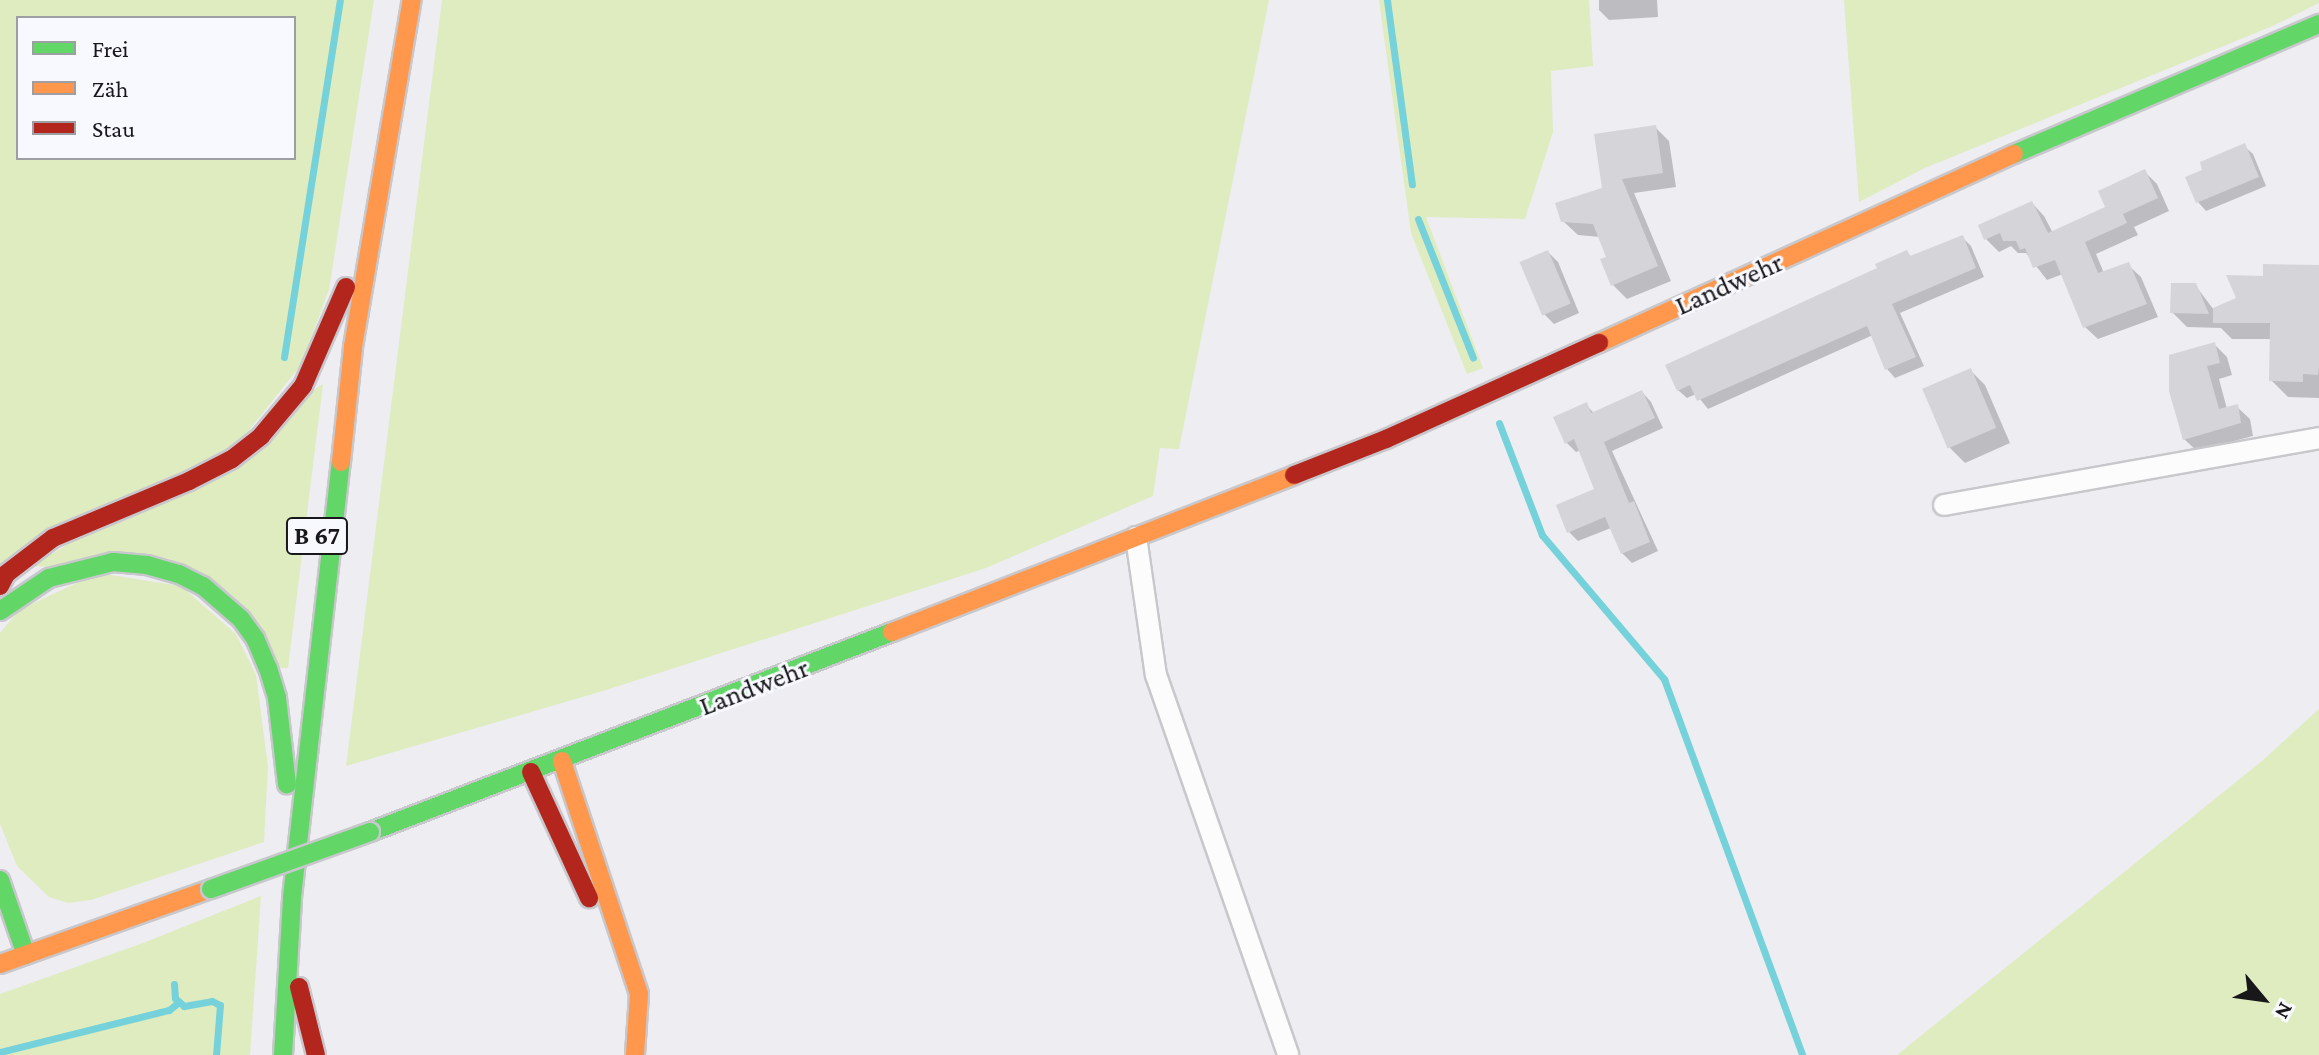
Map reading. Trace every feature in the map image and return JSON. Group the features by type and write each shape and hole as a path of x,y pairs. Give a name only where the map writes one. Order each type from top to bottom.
{"main road":[{"name":"B 67","path":"267,1055 287,784 346,287 394,0"},
{"name":"B 67","path":"283,1055 292,897 304,814 353,347 412,0"},
{"name":"Landwehr","path":"0,964 562,761 1386,439 2035,145 2315,27"},
{"path":"0,586 6,574 53,538 189,481 232,459 261,436 303,386 346,287"},
{"path":"0,611 49,578 82,567 113,562 147,565 179,574 203,586 241,619 255,638 268,668 277,698 287,784"},
{"path":"562,761 639,994 635,1055"},
{"path":"531,772 616,965 625,1002 617,1046"},
{"path":"304,814 305,901 298,992 316,1055"},
{"path":"0,880 26,955"}],"street":[{"path":"1944,505 2319,438"},
{"path":"1136,537 1156,675 1288,1055"}],"green space":[{"path":"0,0 374,0 329,290 301,365 241,440 0,569"},
{"path":"442,0 1269,0 1179,449 1160,448 1153,496 986,568 603,691 346,766"},
{"path":"1379,0 1589,0 1593,66 1551,71 1553,132 1525,219 1426,217 1483,368 1467,374 1411,233"},
{"path":"1844,0 2319,0 2319,3 2275,25 1925,168 1859,202"},
{"path":"323,384 288,668 279,668 207,579 33,566"},
{"path":"98,573 181,586 236,634 256,675 268,767 264,842 91,900 68,903 49,897 17,866 0,824 0,633 19,610"},
{"path":"2319,709 2319,1055 1897,1055 2262,761"},
{"path":"261,896 250,1055 0,1055 0,994 143,943"}],"building":[{"path":"1656,125 1663,173 1622,179 1658,266 1611,286 1600,259 1606,257 1593,224 1561,222 1555,203 1602,188 1594,134"},
{"path":"2245,143 2259,177 2196,203 2185,177 2202,170 2200,162"},
{"path":"2145,169 2158,198 2123,214 2127,223 2085,242 2098,273 2129,262 2147,304 2083,328 2055,260 2033,268 2025,248 2020,250 2016,241 2003,241 2000,233 1984,240 1978,225 2032,201 2048,233 2105,207 2098,191"},
{"path":"1963,235 1976,268 1892,304 1916,357 1885,370 1867,326 1697,401 1690,385 1677,391 1665,365 1877,268 1875,264 1907,250 1910,256"},
{"path":"1548,250 1571,303 1542,316 1519,262"},
{"path":"2263,264 2319,265 2318,375 2303,374 2303,382 2269,381 2270,323 2213,323 2213,308 2236,298 2226,275 2263,276"},
{"path":"2171,283 2196,283 2209,314 2170,313"},
{"path":"2215,342 2220,363 2207,366 2219,409 2238,404 2241,423 2183,440 2169,391 2169,355"},
{"path":"1971,368 1996,428 1948,449 1922,389"},
{"path":"1642,390 1655,418 1604,442 1629,503 1634,501 1650,542 1621,554 1605,517 1567,533 1556,505 1594,489 1574,439 1565,444 1553,417 1587,402 1591,413"}],"waterway":[{"path":"284,357 340,0"},
{"path":"1387,0 1412,184"},
{"path":"1418,219 1473,358"},
{"path":"1499,423 1542,535 1664,679 1802,1055"},
{"path":"174,984 175,998 184,1006 212,1001 220,1005 216,1055"},
{"path":"0,1052 169,1010 179,1002"}],"traffic: fast":[{"path":"2014,154 2319,24"},
{"path":"283,1055 292,897 341,462"},
{"path":"0,611 49,578 113,562 147,565 179,574 203,586 241,619 255,638 268,668 277,698 287,784"},
{"path":"370,832 892,632"},
{"path":"211,889 370,832"},
{"path":"0,880 26,955"}],"traffic: slow":[{"path":"341,462 353,347 412,0"},
{"path":"1599,343 2014,154"},
{"path":"892,632 1294,475"},
{"path":"562,761 639,994 635,1055"},
{"path":"0,964 211,889"}],"traffic: jam":[{"path":"0,586 6,574 53,538 189,481 232,459 261,436 303,386 346,287"},
{"path":"1294,475 1386,439 1599,343"},
{"path":"531,772 589,898"},
{"path":"299,987 316,1055"}]}
